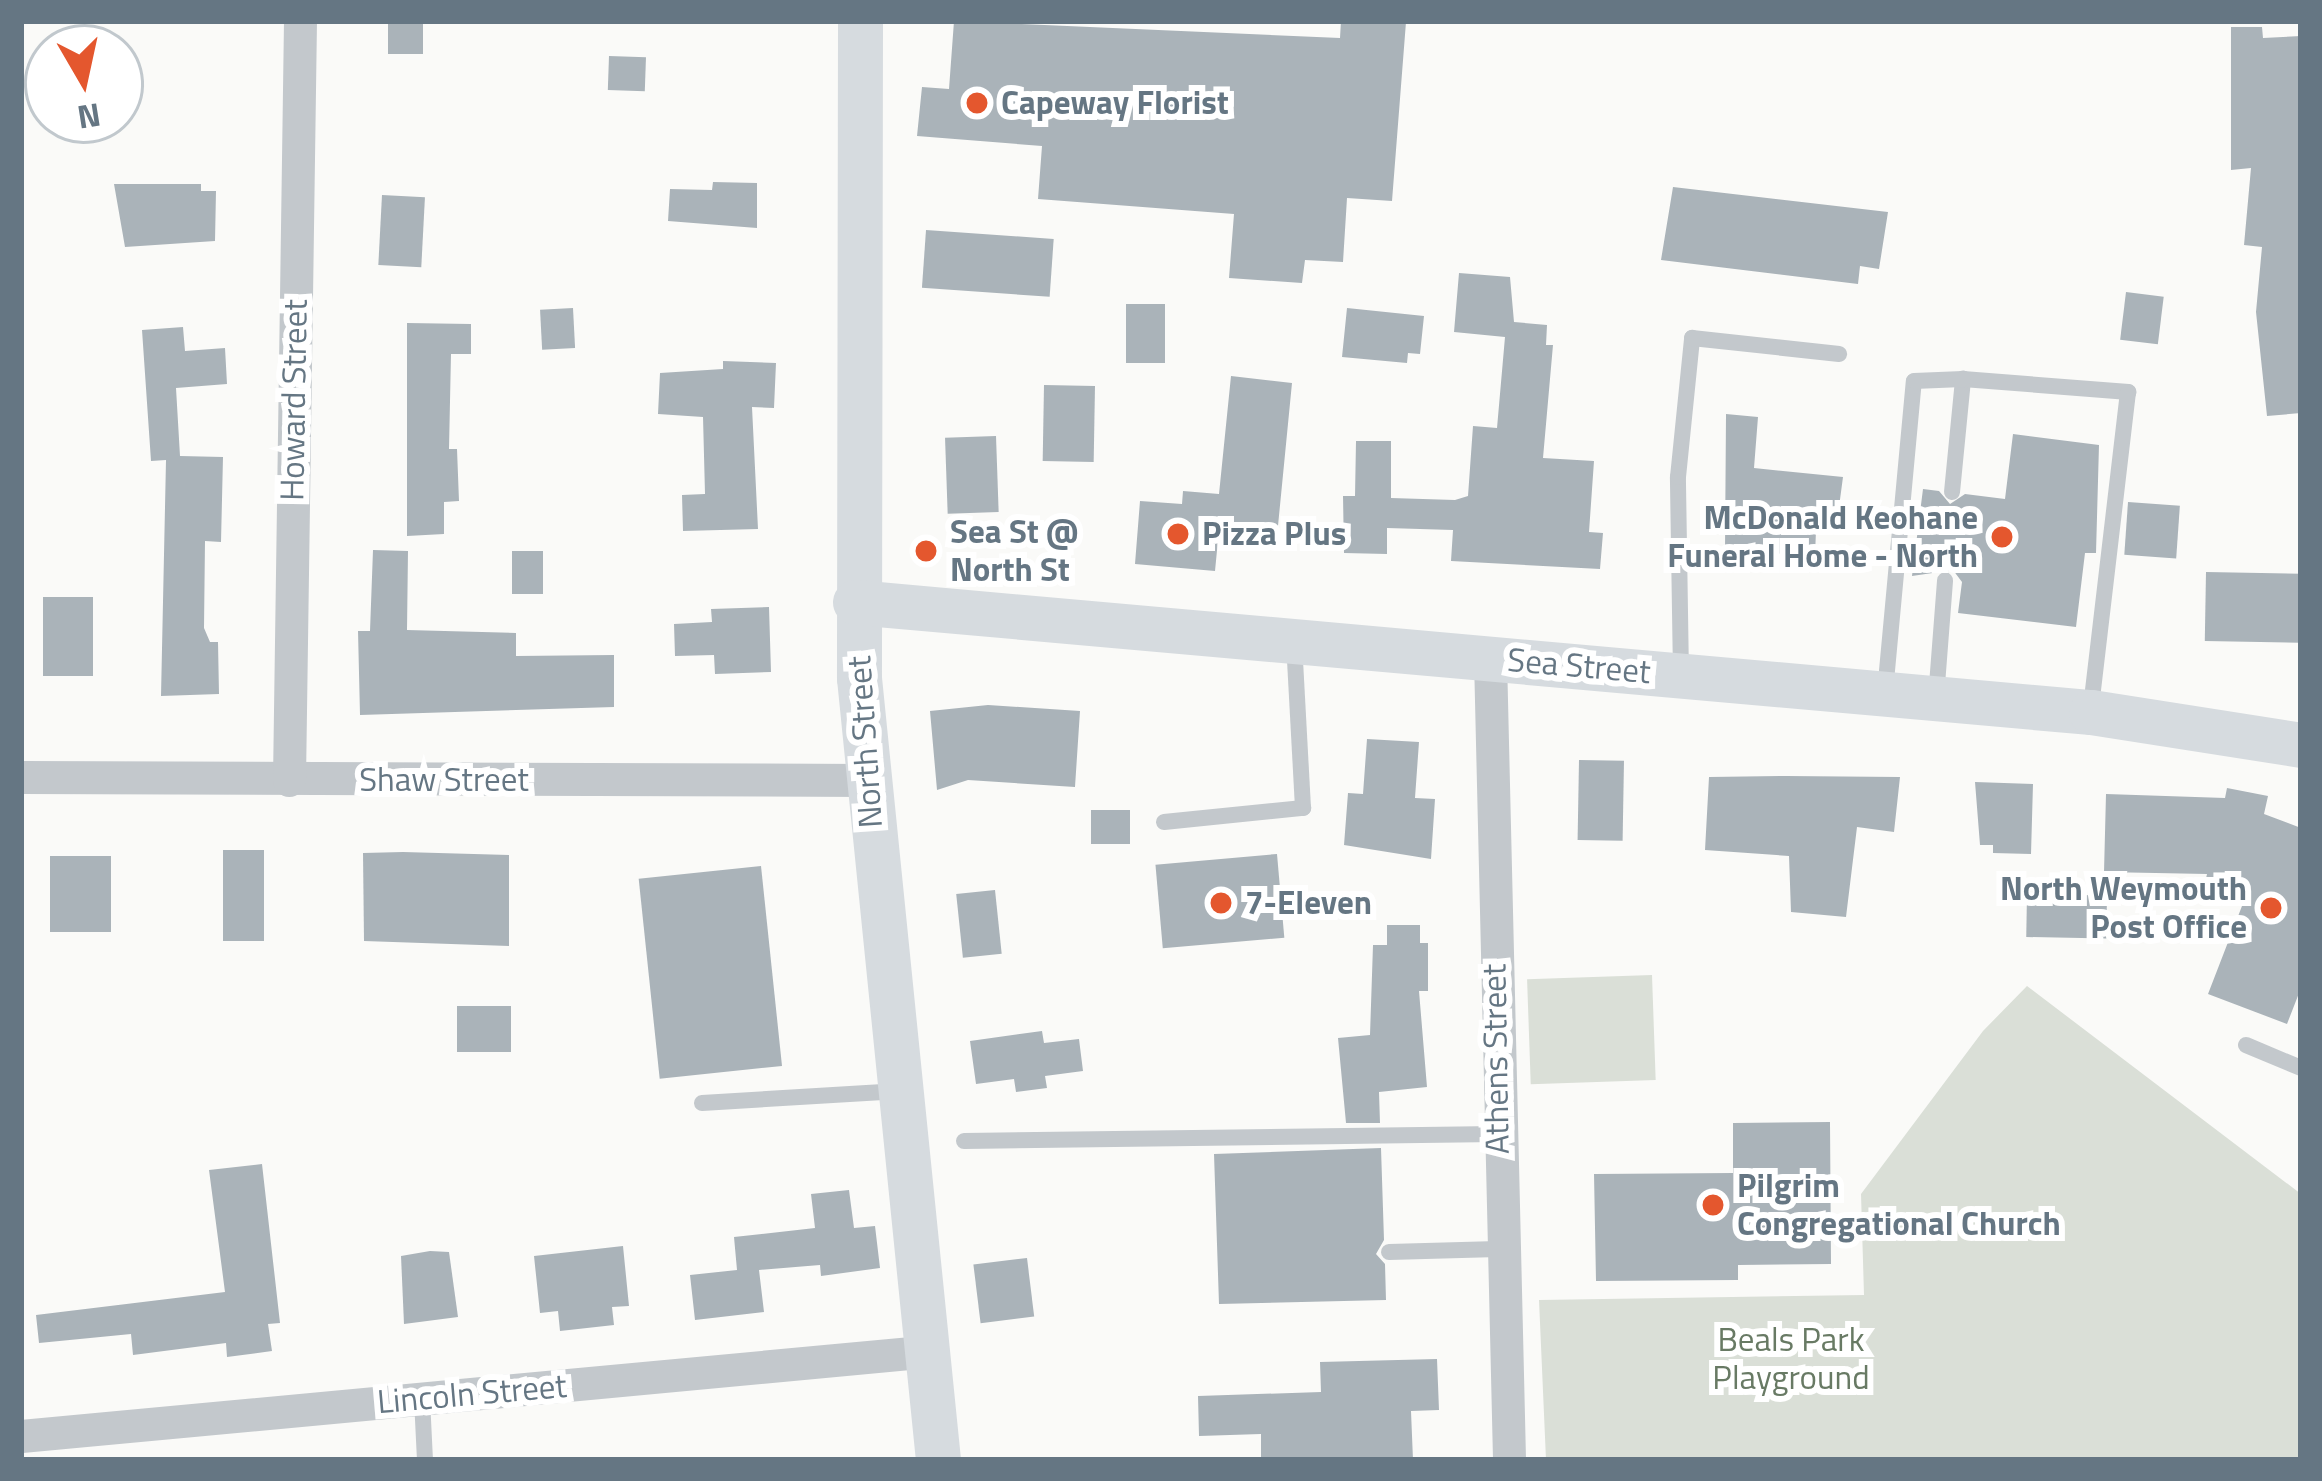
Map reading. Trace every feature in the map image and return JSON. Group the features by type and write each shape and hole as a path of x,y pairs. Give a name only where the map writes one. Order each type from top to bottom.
{"street":[{"name":"Howard Street","path":"290,779 300,21"},
{"name":"North Street","path":"860,21 856,602 867,780 922,1352 938,1460"},
{"name":"Sea Street","path":"856,602 2090,712 2301,745"},
{"name":"Athens Street","path":"1490,658 1498,1249 1509,1460"},
{"name":"Shaw Street","path":"21,777 867,780"},
{"name":"Lincoln Street","path":"21,1436 922,1352"}],"lane":[{"path":"1681,676 1678,477 1692,338 1839,354"},
{"path":"1952,492 1963,379"},
{"path":"1885,693 1913,381 1963,379 2128,392 2090,712"},
{"path":"1936,699 1945,580"},
{"path":"1163,822 1303,808 1294,640"},
{"path":"2246,1045 2301,1068"},
{"path":"702,1103 897,1090"},
{"path":"964,1141 1497,1135"},
{"path":"1389,1252 1498,1249"},
{"path":"422,1399 425,1460"}],"green space":[{"path":"1652,975 1656,1080 1531,1084 1527,979"},
{"name":"Beals Park Playground","path":"2027,986 2301,1194 2301,1460 1546,1460 1539,1300 1864,1295 1861,1194 1983,1031"}],"building":[{"path":"388,21 423,21 423,54 388,54"},
{"path":"954,21 1340,38 1341,21 1406,22 1392,201 1347,198 1343,262 1305,260 1302,283 1229,278 1234,214 1038,199 1042,146 917,136 922,87 949,89"},
{"path":"2231,27 2262,27 2263,38 2301,36 2301,413 2267,416 2256,312 2262,247 2244,245 2251,168 2231,170"},
{"path":"609,56 646,57 645,91 608,90"},
{"path":"713,182 757,183 757,228 668,221 670,189 712,190"},
{"path":"114,184 201,184 201,191 216,191 215,241 125,247"},
{"path":"1673,187 1888,212 1879,269 1860,266 1858,284 1661,260"},
{"path":"382,195 425,197 421,267 378,265"},
{"path":"926,230 1054,239 1050,297 922,288"},
{"path":"1459,273 1510,277 1514,322 1547,325 1546,345 1553,345 1543,458 1594,461 1589,532 1603,533 1600,569 1451,561 1453,530 1387,528 1387,554 1344,553 1343,496 1355,496 1356,441 1391,441 1391,498 1455,500 1468,496 1473,426 1497,428 1505,337 1454,332"},
{"path":"2126,292 2164,297 2158,344 2120,340"},
{"path":"1126,304 1165,304 1165,363 1126,363"},
{"path":"573,308 575,348 542,350 540,310"},
{"path":"1347,308 1424,316 1420,354 1408,353 1407,363 1342,357"},
{"path":"407,323 471,324 471,354 451,354 449,449 457,449 459,501 444,502 444,534 407,536"},
{"path":"183,327 185,351 225,348 227,384 176,388 180,456 223,457 221,542 205,541 204,628 210,642 218,642 219,694 161,696 166,460 151,461 142,330"},
{"path":"723,361 776,363 774,408 752,407 758,529 683,531 682,495 705,494 703,417 658,414 660,373 723,369"},
{"path":"1231,376 1292,383 1277,536 1219,530 1215,571 1135,564 1140,501 1182,504 1183,491 1219,494"},
{"path":"1044,385 1095,386 1094,462 1043,461"},
{"path":"1726,414 1758,417 1754,468 1843,477 1839,507 1817,505 1815,556 1725,550"},
{"name":"McDonald Keohane Funeral Home - North","path":"2013,434 2099,445 2096,553 2085,553 2076,627 1958,613 1962,582 1953,570 1912,576 1923,489 1939,491 1950,504 1965,494 2005,499"},
{"path":"996,436 999,512 948,514 945,438"},
{"path":"2128,502 2180,506 2176,558 2124,555"},
{"path":"373,550 408,551 407,630 516,633 516,656 614,655 614,707 360,715 358,631 370,631"},
{"path":"512,551 543,551 543,594 512,594"},
{"path":"2206,572 2301,574 2300,643 2205,641"},
{"path":"43,597 93,597 93,676 43,676"},
{"path":"769,607 771,672 715,674 714,655 675,656 674,624 712,622 711,609"},
{"path":"988,705 1080,711 1075,787 968,780 937,790 930,711"},
{"path":"1367,739 1419,742 1415,798 1435,799 1431,859 1344,845 1348,793 1363,794"},
{"path":"1579,760 1624,761 1623,841 1578,840"},
{"path":"1709,777 1900,777 1894,832 1857,827 1846,917 1791,912 1789,856 1705,850"},
{"path":"1975,782 2033,784 2031,854 1993,853 1993,845 1980,845"},
{"path":"2227,788 2268,796 2264,814 2301,828 2301,988 2287,1024 2208,994 2247,893 2205,883 2207,874 2104,872 2106,794 2225,798"},
{"path":"1091,810 1130,810 1130,844 1091,844"},
{"path":"223,850 264,850 264,941 223,941"},
{"path":"363,853 509,855 509,946 364,941"},
{"name":"7-Eleven","path":"1277,854 1284,938 1163,948 1155,865"},
{"path":"50,856 111,856 111,932 50,932"},
{"path":"761,866 782,1066 660,1079 639,879"},
{"path":"995,890 1002,954 963,958 956,894"},
{"path":"2027,894 2107,895 2106,938 2026,937"},
{"path":"1387,925 1420,925 1420,943 1428,943 1428,991 1419,991 1427,1087 1379,1092 1380,1123 1346,1123 1338,1038 1370,1035 1373,945 1387,945"},
{"path":"457,1006 511,1006 511,1052 457,1052"},
{"path":"1042,1031 1044,1043 1079,1039 1083,1071 1045,1076 1047,1088 1016,1092 1014,1079 976,1084 970,1041"},
{"name":"Pilgrim Congregational Church","path":"1830,1122 1831,1264 1738,1265 1738,1280 1596,1281 1594,1174 1733,1173 1733,1123"},
{"path":"1381,1148 1384,1240 1376,1254 1385,1264 1386,1300 1219,1304 1214,1154"},
{"path":"262,1164 280,1323 268,1324 272,1351 227,1357 226,1343 133,1355 131,1334 39,1343 36,1315 225,1292 209,1170"},
{"path":"849,1190 854,1228 875,1226 880,1268 821,1276 820,1265 759,1270 764,1312 695,1320 690,1275 737,1270 734,1237 815,1228 811,1194"},
{"path":"623,1246 629,1306 612,1307 614,1325 560,1331 558,1311 540,1313 534,1256"},
{"path":"449,1252 458,1317 404,1324 401,1256"},
{"path":"1027,1258 1034,1317 981,1323 973,1265"},
{"path":"1437,1359 1439,1410 1411,1411 1413,1460 1261,1460 1261,1434 1199,1436 1198,1396 1321,1392 1320,1362"}],"place":[{"name":"Capeway Florist","path":"977,103"},
{"name":"Pizza Plus","path":"1178,534"},
{"name":"McDonald Keohane Funeral Home - North","path":"2002,537"},
{"name":"Sea St @ North St","path":"926,551"},
{"name":"7-Eleven","path":"1221,903"},
{"name":"North Weymouth Post Office","path":"2271,908"},
{"name":"Pilgrim Congregational Church","path":"1713,1205"}]}
